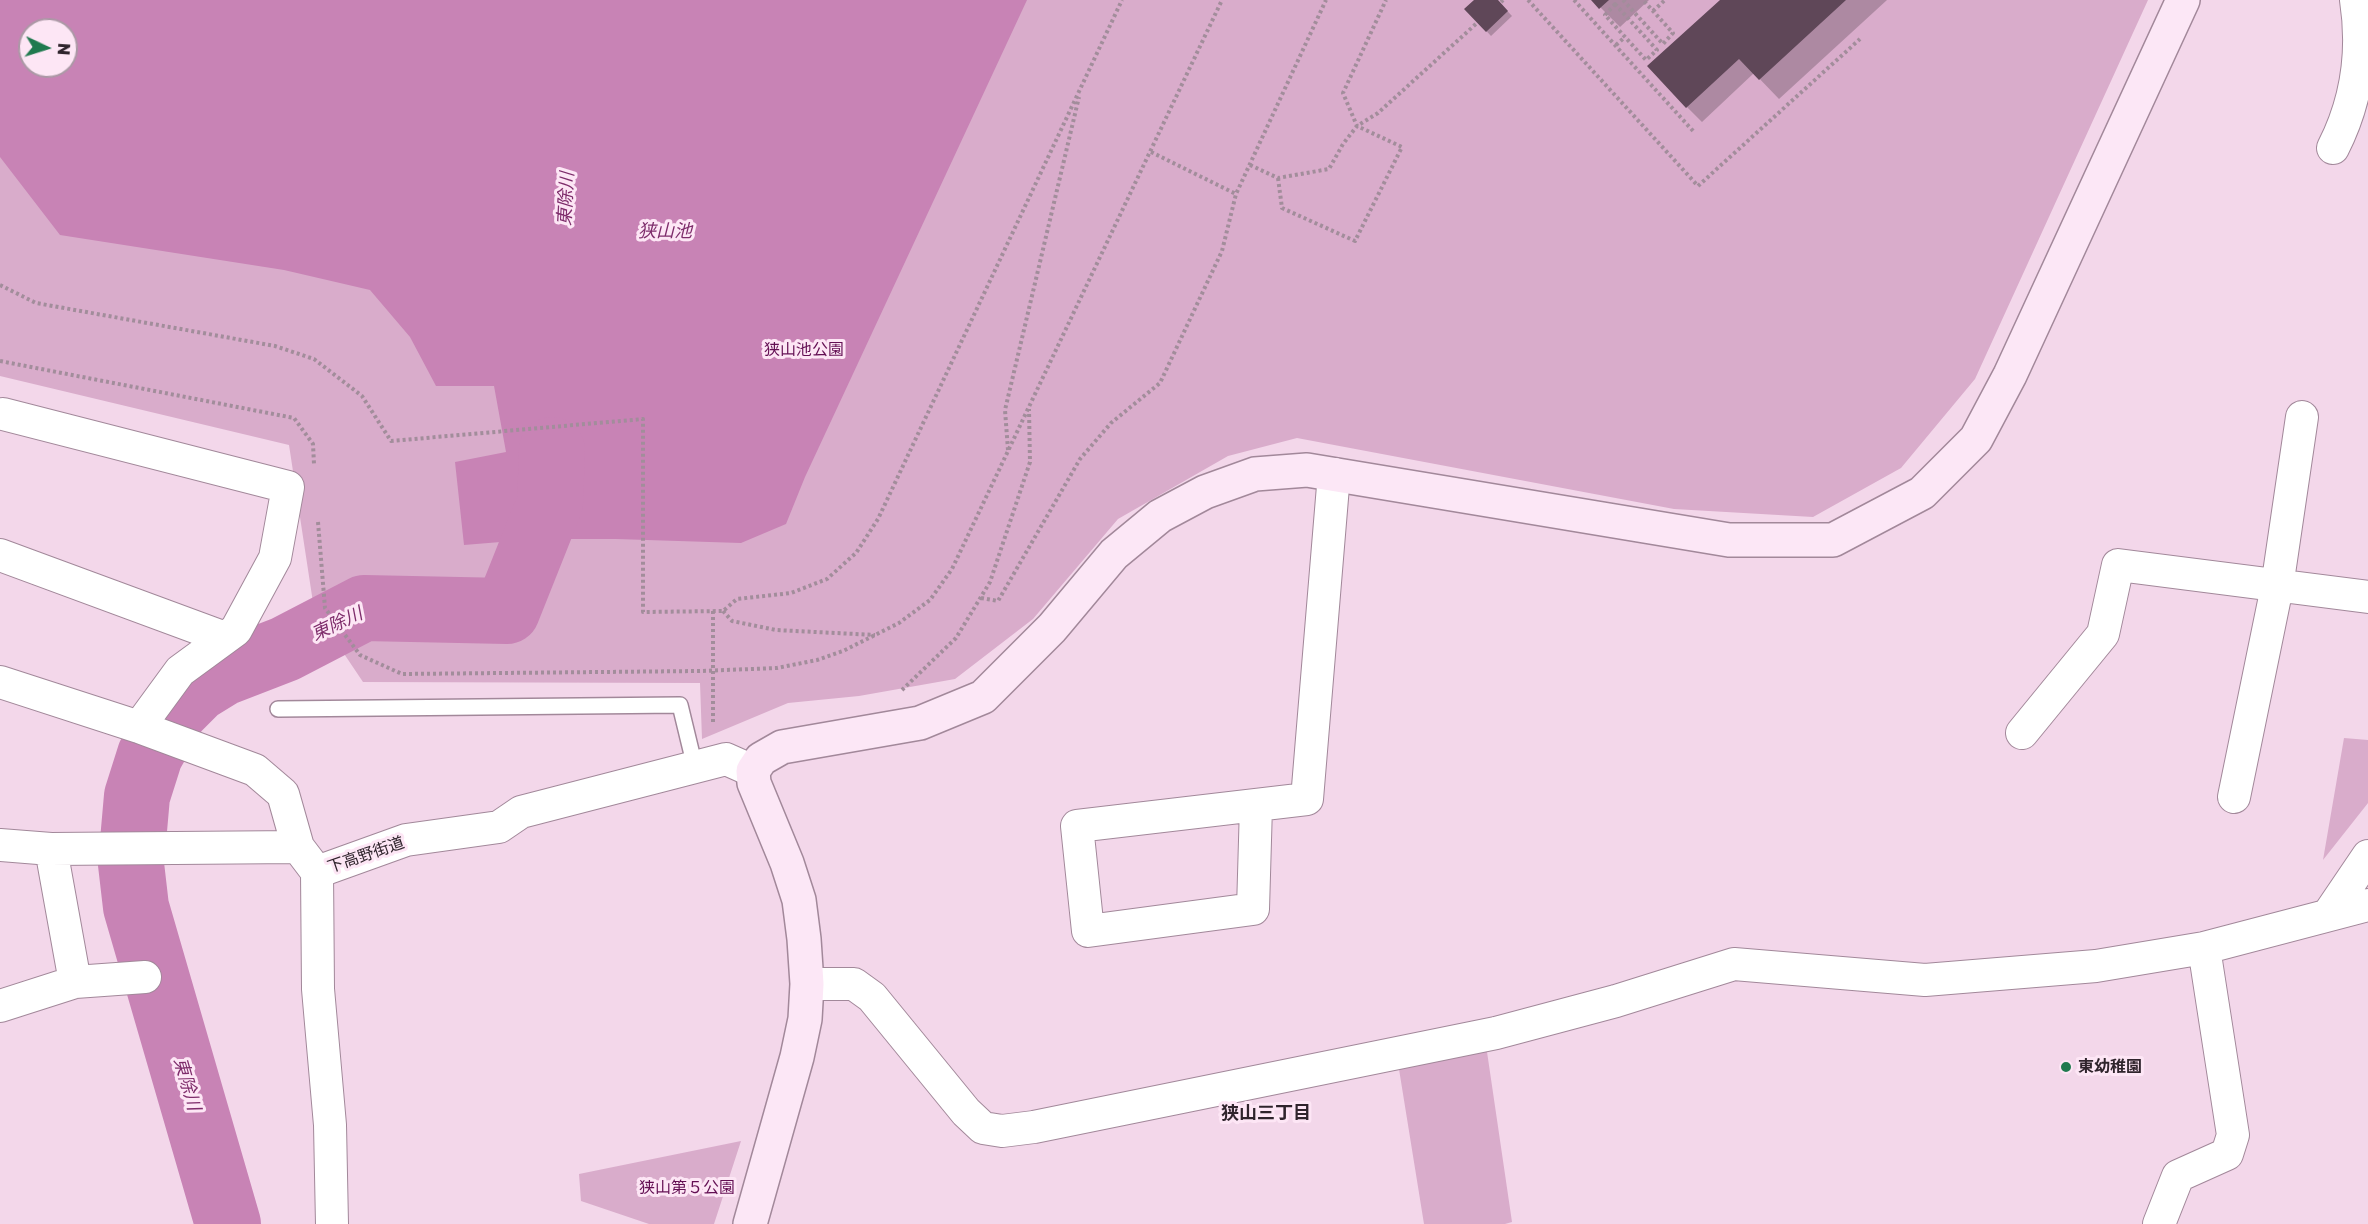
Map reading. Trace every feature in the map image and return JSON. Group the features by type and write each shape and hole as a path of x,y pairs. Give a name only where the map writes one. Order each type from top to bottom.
{"street":[{"path":"750,1224 797,1057 806,1019 807,984 799,900 787,863 754,783 753,771 761,759 782,747 920,723 983,697 1052,628 1114,554 1160,516 1205,492 1255,474 1307,470 1730,540 1833,540 1922,493 1976,439 2010,375 2183,0"},
{"path":"2333,148 2346,123 2359,70 2360,24 2356,0"},
{"path":"3,414 288,487 275,558 236,630 180,671 155,733"},
{"path":"2234,797 2277,587 2302,417"},
{"path":"1256,806 1253,909 1088,931 1077,826 1307,799 1334,474"},
{"path":"0,555 225,638"},
{"path":"2022,733 2103,634 2118,565 2368,597"},
{"path":"0,682 155,733 255,770 283,794 298,847 317,872"},
{"name":"下高野街道","path":"332,1224 330,1125 318,989 317,872 406,840 499,827 521,812 726,759 753,771"},
{"path":"0,845 51,849 298,847"},
{"path":"51,849 75,982"},
{"path":"2328,915 2368,856"},
{"path":"807,984 854,984 873,997 966,1112 983,1128 1002,1131 1046,1125 1496,1033 1616,1001 1734,964 1925,980 2096,966 2204,948 2368,905"},
{"path":"2159,1224 2178,1176 2227,1154 2233,1135 2204,948"},
{"path":"0,1006 75,982 145,976"}],"lane":[{"path":"278,709 680,705 695,767"}],"path":[{"path":"0,285 36,303 275,346 314,359 362,396 391,441 643,419 643,612 723,611 737,599 791,593 827,579 856,553 878,519 1122,0"},
{"path":"325,608 360,655 402,674 777,668 817,660 843,651 899,623 930,600 952,569 1222,0"},
{"path":"981,598 998,601 1080,459 1111,423 1160,383 1222,251 1236,194 1326,0"},
{"path":"1278,178 1282,208 1355,241 1402,147 1357,126 1343,93 1386,0"},
{"path":"1528,0 1698,186 1860,39"},
{"path":"1574,0 1694,132"},
{"path":"1623,0 1663,44 1673,33 1643,0"},
{"path":"1653,11 1665,0"},
{"path":"1616,4 1636,27 1657,50 1646,60 1605,15 1616,4"},
{"path":"1636,27 1642,21"},
{"path":"1250,165 1278,178 1329,169 1343,144 1357,126 1378,113 1477,23"},
{"path":"1616,45 1625,37"},
{"path":"1008,451 1005,410 1082,88"},
{"path":"1151,152 1236,194"},
{"path":"895,698 956,638 990,582 1030,462 1029,408"},
{"path":"713,611 713,724"},
{"path":"723,611 732,621 776,630 877,636"}],"green space":[{"name":"狭山池公園","path":"0,0 2148,0 1975,379 1901,468 1813,517 1674,509 1297,438 1228,456 1118,519 1033,619 955,679 859,696 788,703 702,739 700,683 363,682 314,609 289,445 0,376"},
{"path":"2344,738 2368,740 2368,803 2323,860"},
{"path":"1486,1045 1512,1222 1505,1224 1424,1224 1398,1063"},
{"name":"狭山第５公園","path":"741,1141 714,1224 649,1224 581,1201 579,1174"}],"water":[{"name":"狭山池","path":"0,0 1027,0 805,477 786,524 741,543 537,539 464,545 455,462 506,452 494,386 436,386 410,337 370,290 284,270 60,235 0,157"}],"building":[{"path":"1474,0 1498,0 1508,11 1486,32 1464,9"},
{"path":"1591,0 1609,0 1599,9"},
{"path":"1720,0 1846,0 1759,80 1739,59 1686,108 1647,66"}],"waterway":[{"name":"東除川","path":"228,1224 136,907 131,864 137,796 150,755 175,711 197,689 223,673 285,649 364,608 507,611 550,503 552,450"}],"place":[{"name":"東幼稚園","path":"2066,1067"}],"district":[{"name":"狭山三丁目","path":"1266,1113"}]}
